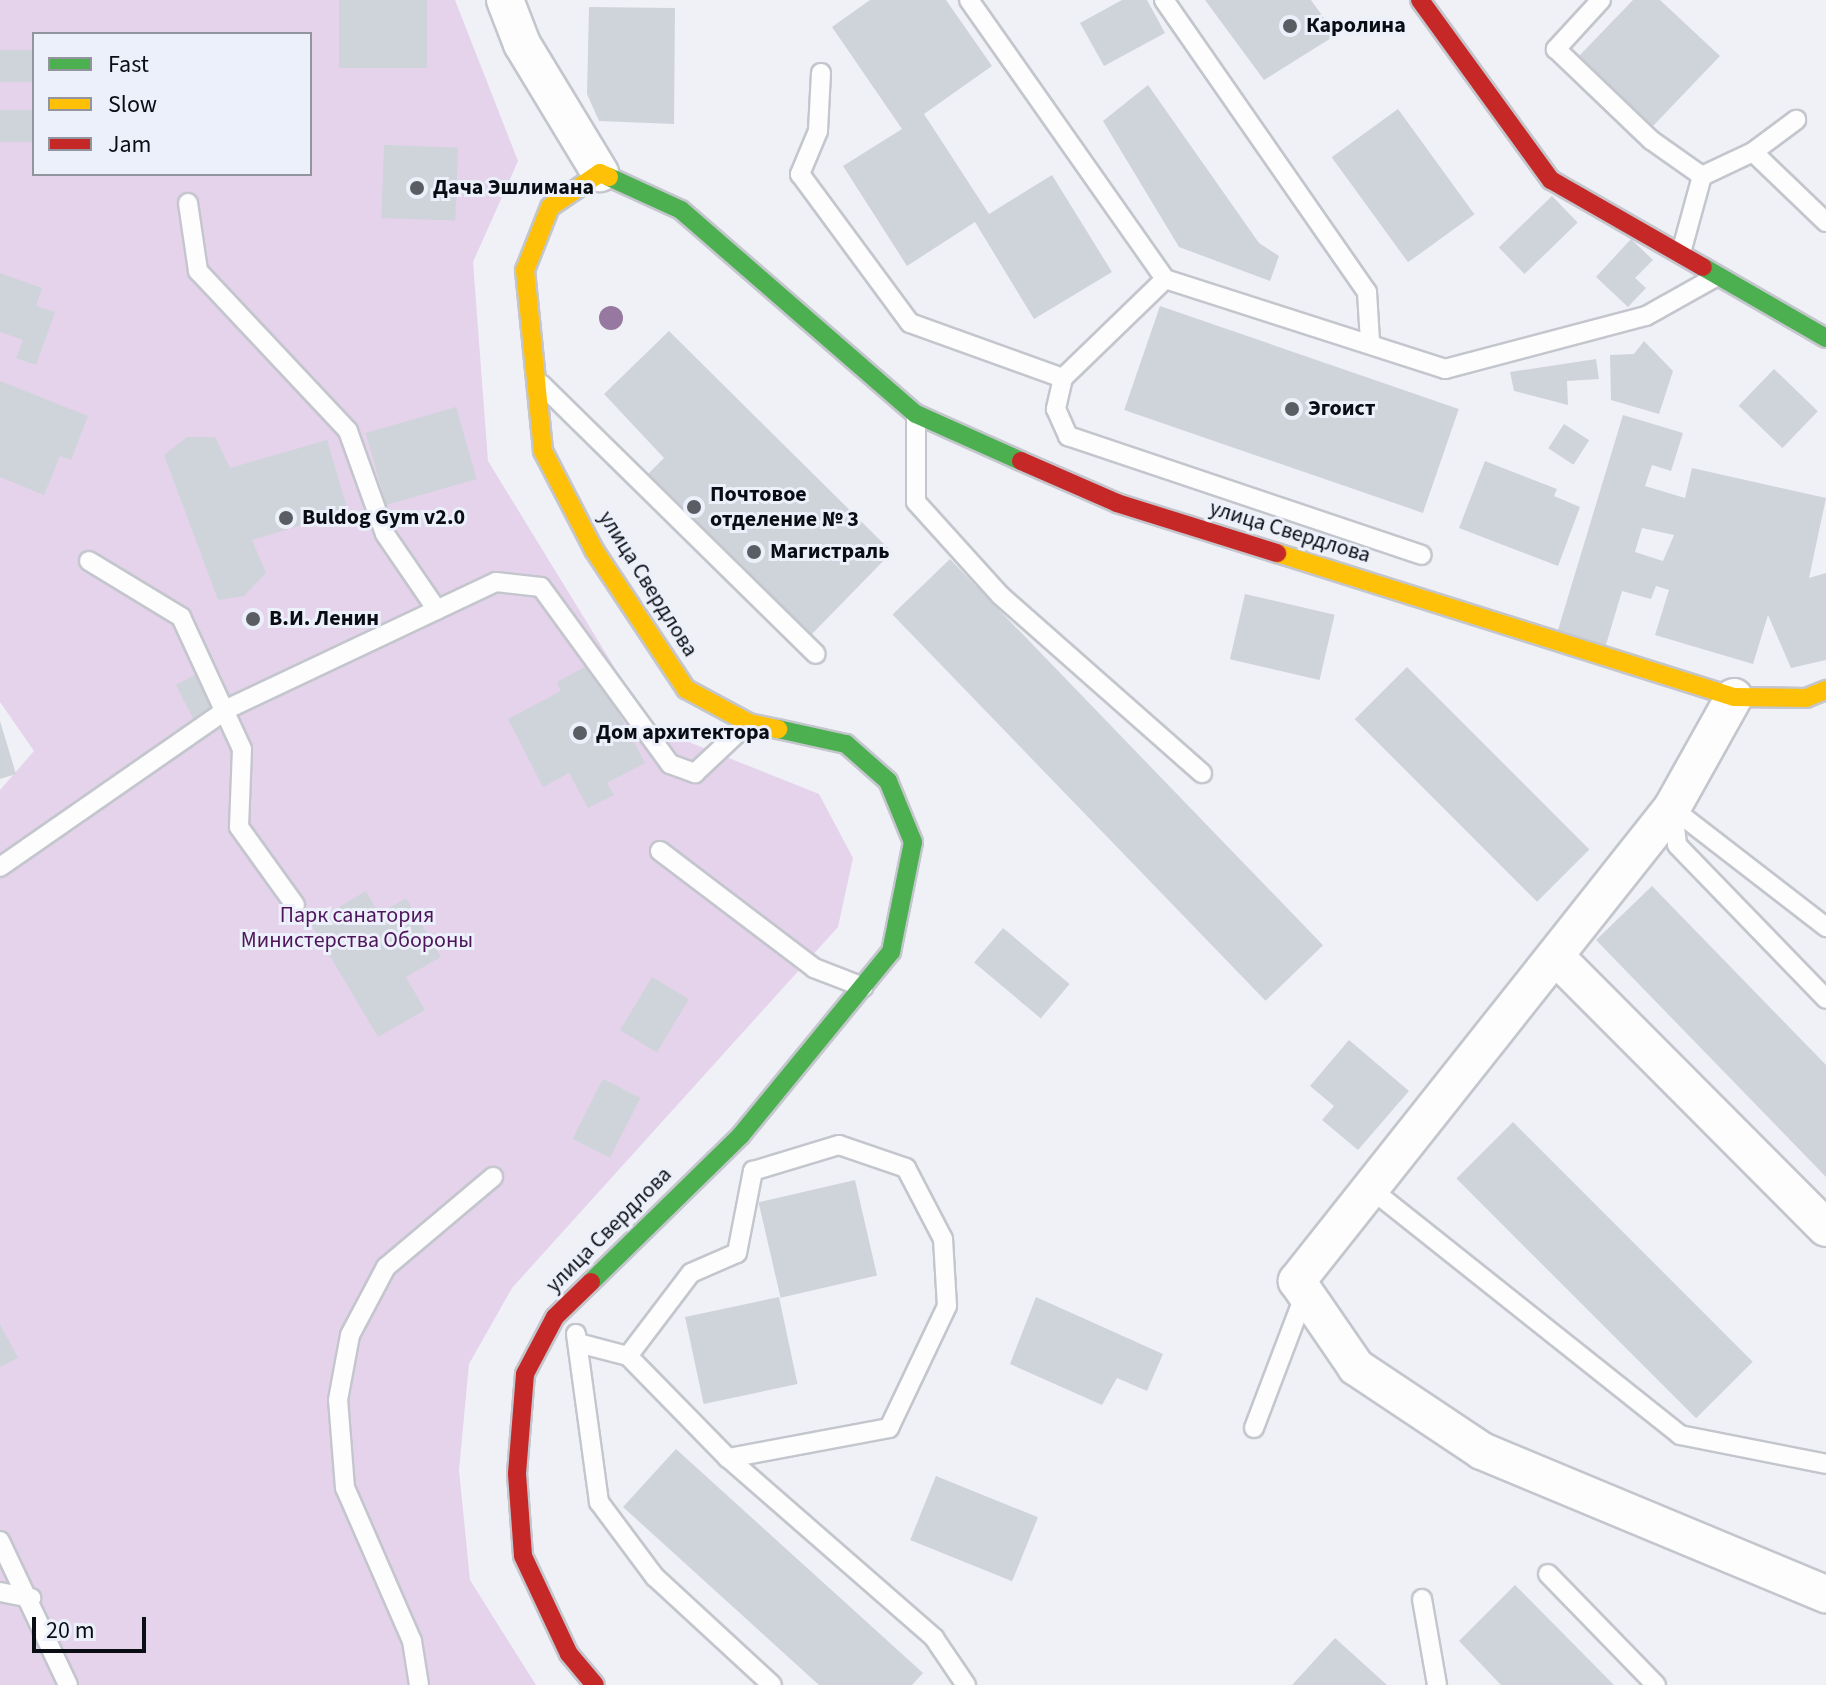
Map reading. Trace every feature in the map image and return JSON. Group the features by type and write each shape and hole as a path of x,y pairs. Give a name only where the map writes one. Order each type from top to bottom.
{"main road":[{"path":"1420,0 1551,180 1681,253 1715,278 1826,338"},
{"name":"улица Свердлова","path":"595,1685 569,1654 523,1556 517,1474 525,1374 571,1299 741,1135 891,952 913,842 888,781 846,744 749,723 686,689 594,550 543,451 530,374 525,270 550,207 600,173 681,210 916,414 1117,503 1734,697 1806,698 1826,690"}],"street":[{"path":"505,0 522,44 600,173"},
{"path":"1734,697 1672,808 1297,1281 1356,1367 1482,1451 1826,1594"},
{"path":"1555,956 1826,1228"}],"lane":[{"path":"969,0 1165,279 1370,341 1445,369 1646,316 1715,278"},
{"path":"1164,0 1367,292 1370,341"},
{"path":"1601,0 1556,49 1651,140 1702,176"},
{"path":"821,73 818,131 800,174 910,323 1063,378"},
{"path":"1681,253 1702,176 1753,152 1796,120"},
{"path":"1753,152 1826,222"},
{"path":"188,203 198,271 348,431 385,534 437,610"},
{"path":"1165,279 1063,378 1056,409 1068,436 1421,555"},
{"path":"530,374 816,654"},
{"path":"916,414 916,502 1001,596 1202,773"},
{"path":"89,561 181,617 227,709 242,749 239,827 295,905"},
{"path":"0,867 227,709 496,582 541,587 670,764 695,773 749,723"},
{"path":"1672,808 1826,927"},
{"path":"1672,808 1677,845 1826,999"},
{"path":"660,851 814,968 863,987"},
{"path":"628,1356 691,1273 737,1253 753,1171 839,1145 906,1168 943,1239 947,1306 889,1428 728,1458"},
{"path":"419,1685 412,1641 345,1488 338,1400 350,1335 386,1267 493,1177"},
{"path":"1371,1189 1680,1435 1826,1464"},
{"path":"1254,1428 1305,1294"},
{"path":"571,1299 599,1502 655,1577 772,1685"},
{"path":"578,1343 628,1356 728,1458 934,1638 966,1685"},
{"path":"0,1541 31,1598 68,1685"},
{"path":"1548,1574 1656,1685"},
{"path":"0,1592 31,1598"},
{"path":"1422,1599 1437,1685"}],"green space":[{"name":"Парк санатория Министерства Обороны","path":"0,0 455,0 518,161 473,262 488,461 651,727 819,794 853,858 838,927 512,1288 469,1364 459,1470 470,1580 536,1685 0,1685 0,790 34,751 0,702"}],"building":[{"path":"339,0 427,0 427,68 339,68"},
{"path":"870,0 946,0 992,66 924,114 989,214 1052,175 1112,272 1034,319 975,222 907,266 843,166 902,129 832,27"},
{"path":"1122,0 1147,0 1165,33 1104,66 1080,23"},
{"path":"1205,0 1311,0 1336,35 1264,80"},
{"path":"1633,0 1660,0 1720,56 1653,126 1579,56"},
{"path":"589,7 675,8 674,124 599,121 587,94"},
{"path":"0,50 32,50 32,82 0,82"},
{"path":"1148,85 1259,243 1279,256 1270,281 1179,247 1103,121"},
{"path":"1398,109 1474,214 1408,262 1332,157"},
{"path":"0,110 32,110 32,142 0,142"},
{"path":"384,145 458,148 455,221 381,218"},
{"path":"1552,196 1578,223 1524,274 1499,247"},
{"path":"1631,239 1653,260 1635,278 1646,288 1628,307 1596,277"},
{"path":"0,273 42,288 36,306 55,312 36,365 16,358 23,340 0,332"},
{"name":"Эгоист","path":"1160,306 1459,409 1423,513 1124,410"},
{"path":"669,331 892,552 812,634 645,477 664,458 604,394"},
{"path":"1644,341 1673,371 1659,414 1611,400 1610,355 1634,354"},
{"path":"1596,359 1599,379 1567,381 1568,405 1514,391 1510,372"},
{"path":"1774,369 1818,411 1782,448 1739,406"},
{"path":"0,381 88,416 71,460 60,456 44,495 0,477"},
{"path":"456,407 477,479 386,505 366,433"},
{"path":"1623,415 1683,433 1671,471 1652,465 1645,486 1685,498 1692,468 1826,498 1809,578 1826,573 1826,660 1791,668 1768,615 1753,664 1655,635 1669,590 1656,586 1651,599 1622,591 1606,645 1558,630","holes":["1642,528 1674,535 1663,561 1635,552"]},
{"path":"1564,424 1589,440 1573,465 1548,448"},
{"path":"187,437 215,437 230,468 327,440 348,511 252,540 266,573 244,596 218,600 164,455"},
{"path":"1485,461 1557,489 1554,496 1580,507 1558,566 1459,528"},
{"path":"950,559 1323,945 1265,1001 892,615"},
{"path":"1245,594 1335,615 1320,680 1230,659"},
{"path":"592,663 645,763 607,783 614,795 588,808 569,773 543,787 508,719 561,691 557,682"},
{"path":"1407,667 1589,849 1537,902 1355,719"},
{"path":"199,673 218,710 195,722 176,685"},
{"path":"0,721 16,774 0,779"},
{"path":"1652,886 1826,1065 1826,1177 1596,940"},
{"path":"366,891 379,914 406,898 441,957 406,977 425,1010 378,1037 311,924"},
{"path":"1003,928 1070,984 1041,1018 974,962"},
{"path":"652,977 689,999 657,1052 620,1030"},
{"path":"1349,1040 1409,1091 1358,1150 1322,1120 1334,1106 1310,1086"},
{"path":"603,1079 640,1098 610,1158 573,1139"},
{"path":"1513,1122 1753,1362 1696,1418 1456,1179"},
{"path":"855,1180 877,1275 781,1298 759,1202"},
{"path":"779,1297 798,1384 704,1404 685,1317"},
{"path":"1036,1297 1163,1354 1147,1391 1117,1378 1102,1405 1010,1364"},
{"path":"0,1324 18,1358 0,1367"},
{"path":"676,1449 923,1673 912,1685 819,1685 623,1507"},
{"path":"936,1476 1038,1517 1012,1581 910,1540"},
{"path":"1515,1585 1614,1685 1501,1685 1459,1641"},
{"path":"1335,1638 1387,1685 1292,1685"}],"traffic: fast":[{"path":"609,177 681,210 916,414 1021,461"},
{"path":"1703,267 1826,338"},
{"path":"591,1282 741,1135 891,952 913,842 888,781 846,744 778,729"}],"traffic: slow":[{"path":"609,177 600,173 550,207 525,270 543,451 594,550 686,689 749,723 778,729"},
{"path":"1277,553 1734,697 1806,698 1826,690"}],"traffic: jam":[{"path":"1420,0 1551,180 1703,267"},
{"path":"1021,461 1117,503 1277,553"},
{"path":"591,1282 555,1317 525,1374 517,1474 523,1556 569,1654 595,1685"}],"place":[{"name":"Каролина","path":"1290,26"},
{"name":"Дача Эшлимана","path":"417,188"},
{"name":"Эгоист","path":"1292,409"},
{"name":"Почтовое отделение № 3","path":"694,507"},
{"name":"Buldog Gym v2.0","path":"286,518"},
{"name":"Магистраль","path":"754,552"},
{"name":"В.И. Ленин","path":"253,619"},
{"name":"Дом архитектора","path":"580,733"}]}
